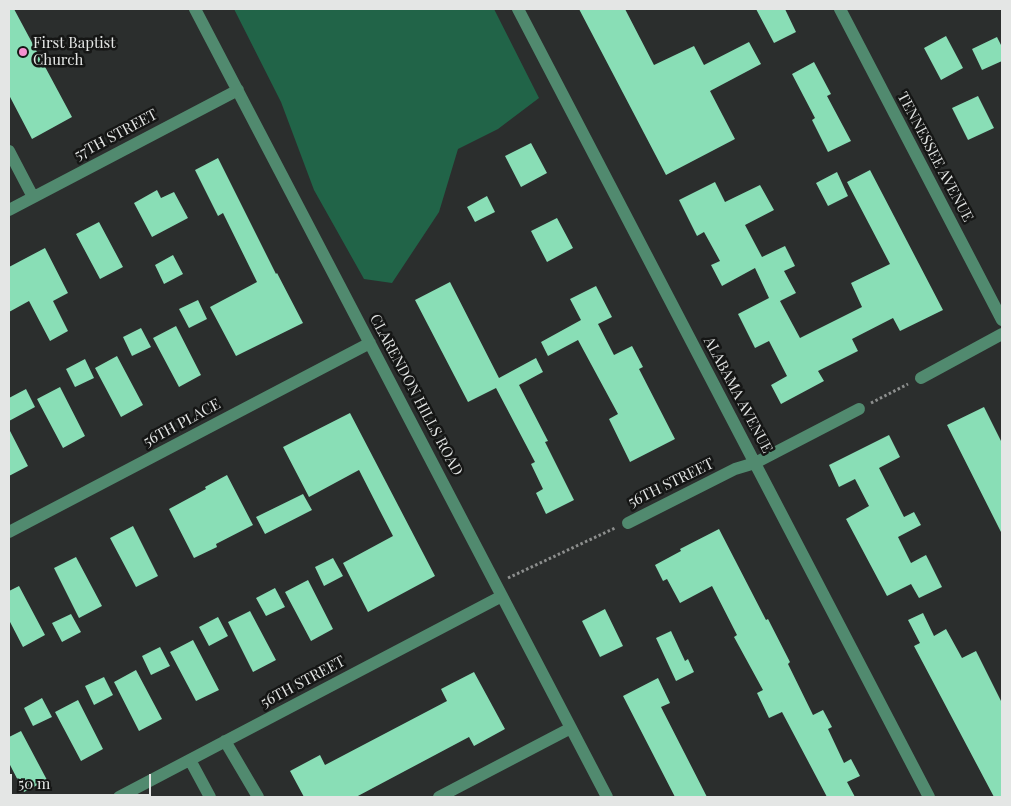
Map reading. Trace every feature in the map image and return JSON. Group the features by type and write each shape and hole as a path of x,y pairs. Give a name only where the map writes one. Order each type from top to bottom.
{"street":[{"name":"CLARENDON HILLS ROAD","path":"195,9 607,797"},
{"name":"ALABAMA AVENUE","path":"518,9 929,797"},
{"name":"TENNESSEE AVENUE","path":"840,9 1002,320"},
{"name":"57TH STREET","path":"9,210 238,90"},
{"path":"9,151 33,197"},
{"path":"921,378 1002,334"},
{"name":"56TH PLACE","path":"9,532 370,343"},
{"name":"56TH STREET","path":"628,523 735,469 755,463 859,409"},
{"name":"56TH STREET","path":"118,797 502,596"},
{"path":"439,797 571,728"},
{"path":"225,741 258,797"},
{"path":"190,760 210,797"}],"path":[{"path":"859,409 921,378"},
{"name":"56TH STREET","path":"496,584 628,523"}],"green space":[{"path":"234,9 494,9 539,98 498,129 458,149 439,212 392,283 364,279 314,190 281,102"}],"building":[{"name":"First Baptist Church","path":"9,9 14,9 72,117 32,139 9,95"},
{"path":"579,9 625,9 654,65 694,46 704,65 749,42 761,64 710,91 735,139 666,175"},
{"path":"756,9 785,9 796,32 774,43"},
{"path":"946,36 963,68 941,80 924,48"},
{"path":"997,37 1002,47 1002,61 982,70 972,49"},
{"path":"814,62 831,94 827,96 851,141 828,152 812,120 815,118 792,74"},
{"path":"978,96 994,128 968,140 952,108"},
{"path":"531,143 547,173 521,187 505,156"},
{"path":"218,158 276,274 303,323 236,356 210,307 257,282 223,213 218,216 195,170"},
{"path":"870,170 943,310 900,331 893,318 852,339 858,351 818,371 824,381 781,404 771,385 787,376 769,341 755,348 738,314 769,298 755,268 722,286 711,265 720,261 704,232 697,236 679,200 715,182 725,202 760,185 774,210 745,225 762,257 785,246 795,266 784,271 796,293 780,301 800,338 862,307 851,283 890,264 847,182"},
{"path":"837,172 848,196 828,206 816,183"},
{"path":"157,190 161,198 174,192 188,218 152,237 134,203"},
{"path":"487,196 495,212 475,222 467,207"},
{"path":"557,218 573,248 547,262 531,231"},
{"path":"99,222 123,267 100,279 76,234"},
{"path":"45,248 68,293 53,301 68,331 50,341 29,301 9,312 9,267"},
{"path":"173,255 183,274 164,284 155,265"},
{"path":"450,282 499,378 536,358 543,372 519,385 548,441 545,442 574,500 546,514 536,493 543,489 531,464 535,462 496,388 468,402 415,300"},
{"path":"596,286 612,317 598,324 614,355 632,346 643,367 639,369 675,439 630,462 609,419 618,414 578,340 548,356 541,342 581,320 570,299"},
{"path":"198,300 207,319 189,328 179,309"},
{"path":"176,326 201,375 179,387 153,338"},
{"path":"141,328 151,347 132,356 123,337"},
{"path":"117,356 143,405 121,417 95,368"},
{"path":"85,359 94,378 75,387 66,369"},
{"path":"60,387 85,436 63,448 37,399"},
{"path":"26,389 35,407 9,421 9,398"},
{"path":"984,407 1002,443 1002,534 947,425"},
{"path":"350,413 435,576 368,612 343,563 393,536 359,470 309,497 283,447"},
{"path":"9,429 28,466 9,476"},
{"path":"889,435 900,457 879,468 904,517 914,512 921,525 898,537 911,563 926,555 942,587 919,598 911,584 887,596 846,519 869,506 855,479 839,487 829,465"},
{"path":"227,475 253,525 216,544 217,547 194,558 169,509"},
{"path":"303,494 312,510 265,534 256,517"},
{"path":"133,526 158,576 136,587 110,538"},
{"path":"719,529 790,662 788,664 813,715 823,710 832,727 828,729 844,763 851,759 860,776 847,782 855,797 827,797 782,712 769,718 757,693 763,690 734,637 737,635 712,586 680,603 667,579 663,581 655,565 681,551 680,549"},
{"path":"76,557 102,606 79,618 54,568"},
{"path":"333,558 343,576 324,586 315,567"},
{"path":"308,580 333,629 311,641 285,592"},
{"path":"19,586 45,635 23,647 9,620 9,591"},
{"path":"275,588 285,607 266,616 256,598"},
{"path":"605,609 623,646 600,657 582,621"},
{"path":"250,611 276,660 253,672 228,622"},
{"path":"923,613 934,636 946,629 962,658 976,651 1002,703 1002,797 994,797 914,646 920,643 908,620"},
{"path":"71,614 81,632 62,642 52,623"},
{"path":"218,617 228,636 209,646 199,627"},
{"path":"671,631 685,661 688,659 694,672 676,681 656,638"},
{"path":"193,640 219,690 196,701 170,652"},
{"path":"160,647 170,666 151,675 142,656"},
{"path":"136,670 162,719 139,731 114,682"},
{"path":"474,672 505,729 474,746 469,737 356,797 304,797 290,771 320,755 325,765 447,701 441,689"},
{"path":"104,677 113,695 94,705 85,686"},
{"path":"658,678 670,703 661,707 707,797 675,797 623,696"},
{"path":"42,698 52,717 33,726 24,708"},
{"path":"78,700 103,749 81,761 55,712"},
{"path":"21,731 47,780 24,792 9,763 9,737"}],"place":[{"name":"First Baptist Church","path":"23,52"}]}
